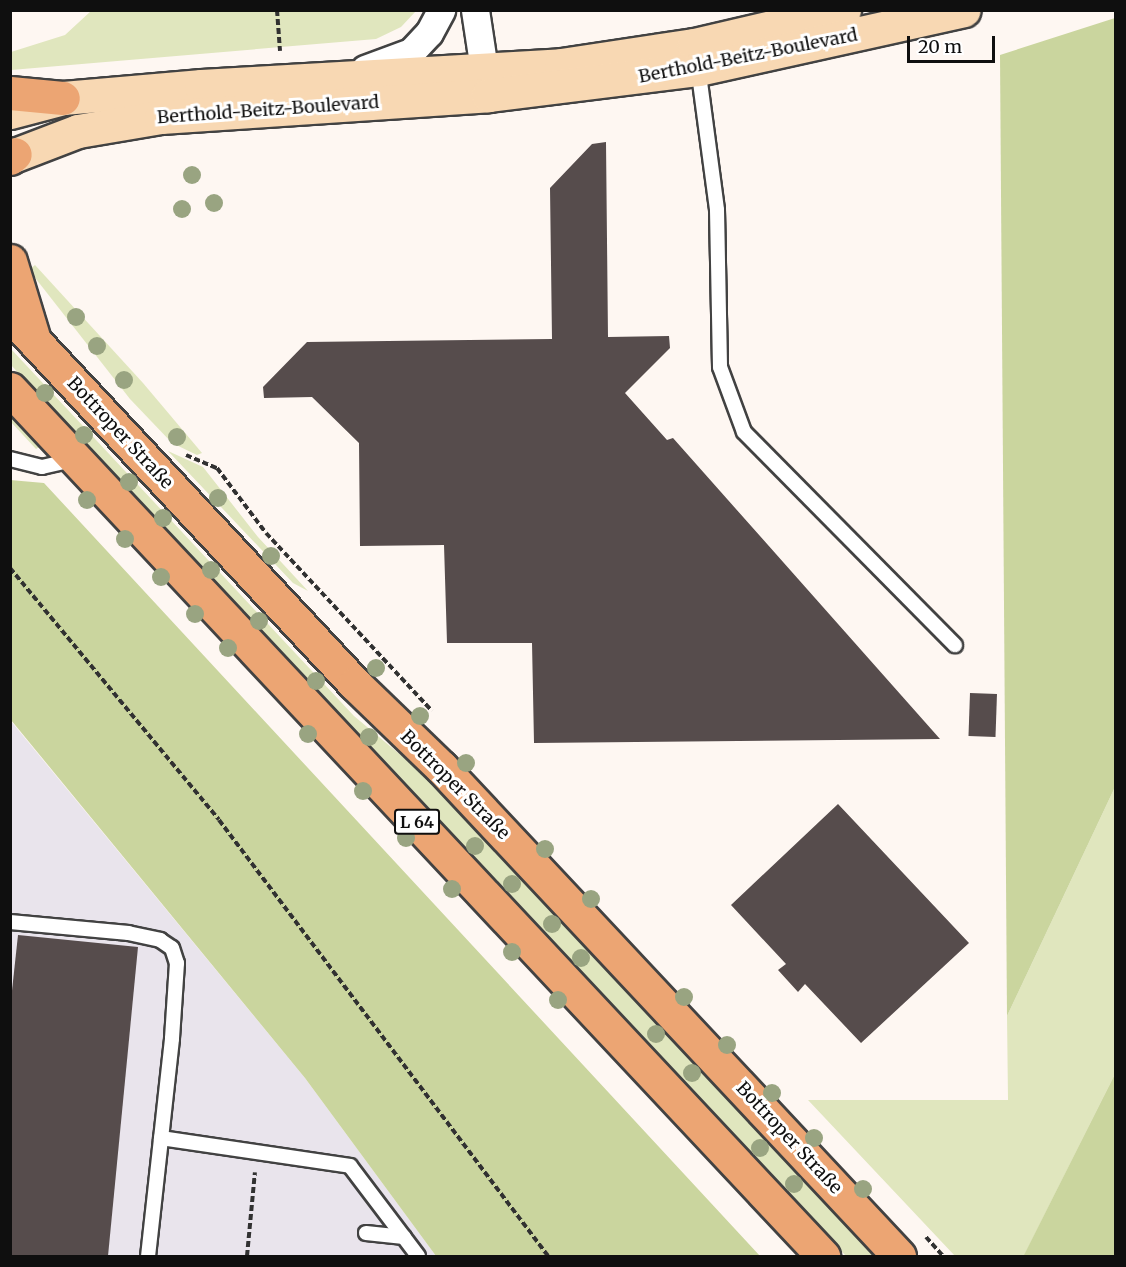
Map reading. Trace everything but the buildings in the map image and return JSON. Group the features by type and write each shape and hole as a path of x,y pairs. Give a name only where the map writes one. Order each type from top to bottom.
{"main road":[{"name":"Berthold-Beitz-Boulevard","path":"12,156 78,131 161,117 486,83 561,65 696,57 844,10"},
{"name":"Berthold-Beitz-Boulevard","path":"10,112 63,98 330,78 486,83 531,91 696,57 964,10"},
{"path":"10,93 63,98"},
{"path":"10,261 35,342"},
{"name":"Bottroper Straße","path":"10,315 354,684 441,767 899,1257"},
{"name":"L 64","path":"10,389 823,1257"}],"street":[{"path":"330,78 400,58 425,38 441,10"},
{"path":"475,10 486,83"}],"lane":[{"path":"696,57 717,210 720,367 744,432 955,645"},
{"path":"10,459 42,467 77,459"},
{"path":"10,922 128,933 160,940 172,948 176,974 148,1257"},
{"path":"161,1138 350,1167 418,1257"},
{"path":"366,1233 404,1237"}],"path":[{"path":"277,10 280,51"},
{"path":"10,568 219,820 548,1257"},
{"path":"247,1257 257,1151"}],"shaded area":[{"path":"10,720 305,1078 436,1256 11,1256"}],"green space":[{"path":"91,11 416,11 401,27 376,39 11,70 11,52 65,35"},
{"path":"1115,18 1115,787 1007,1016 1000,55"},
{"path":"35,265 143,383 202,453 197,455 172,443 130,399 29,270"},
{"path":"11,349 354,716 428,778 526,880 875,1256 846,1256 11,365"},
{"path":"11,413 41,446 36,449 11,422"},
{"path":"168,451 203,467 258,537 308,591 293,583"},
{"path":"10,480 44,483 760,1256 436,1256 305,1078 11,720"},
{"path":"1115,787 1115,1074 1024,1256 955,1256 808,1100 1008,1100 1007,1016"},
{"path":"1115,1074 1115,1256 1020,1256 1024,1255"}]}
